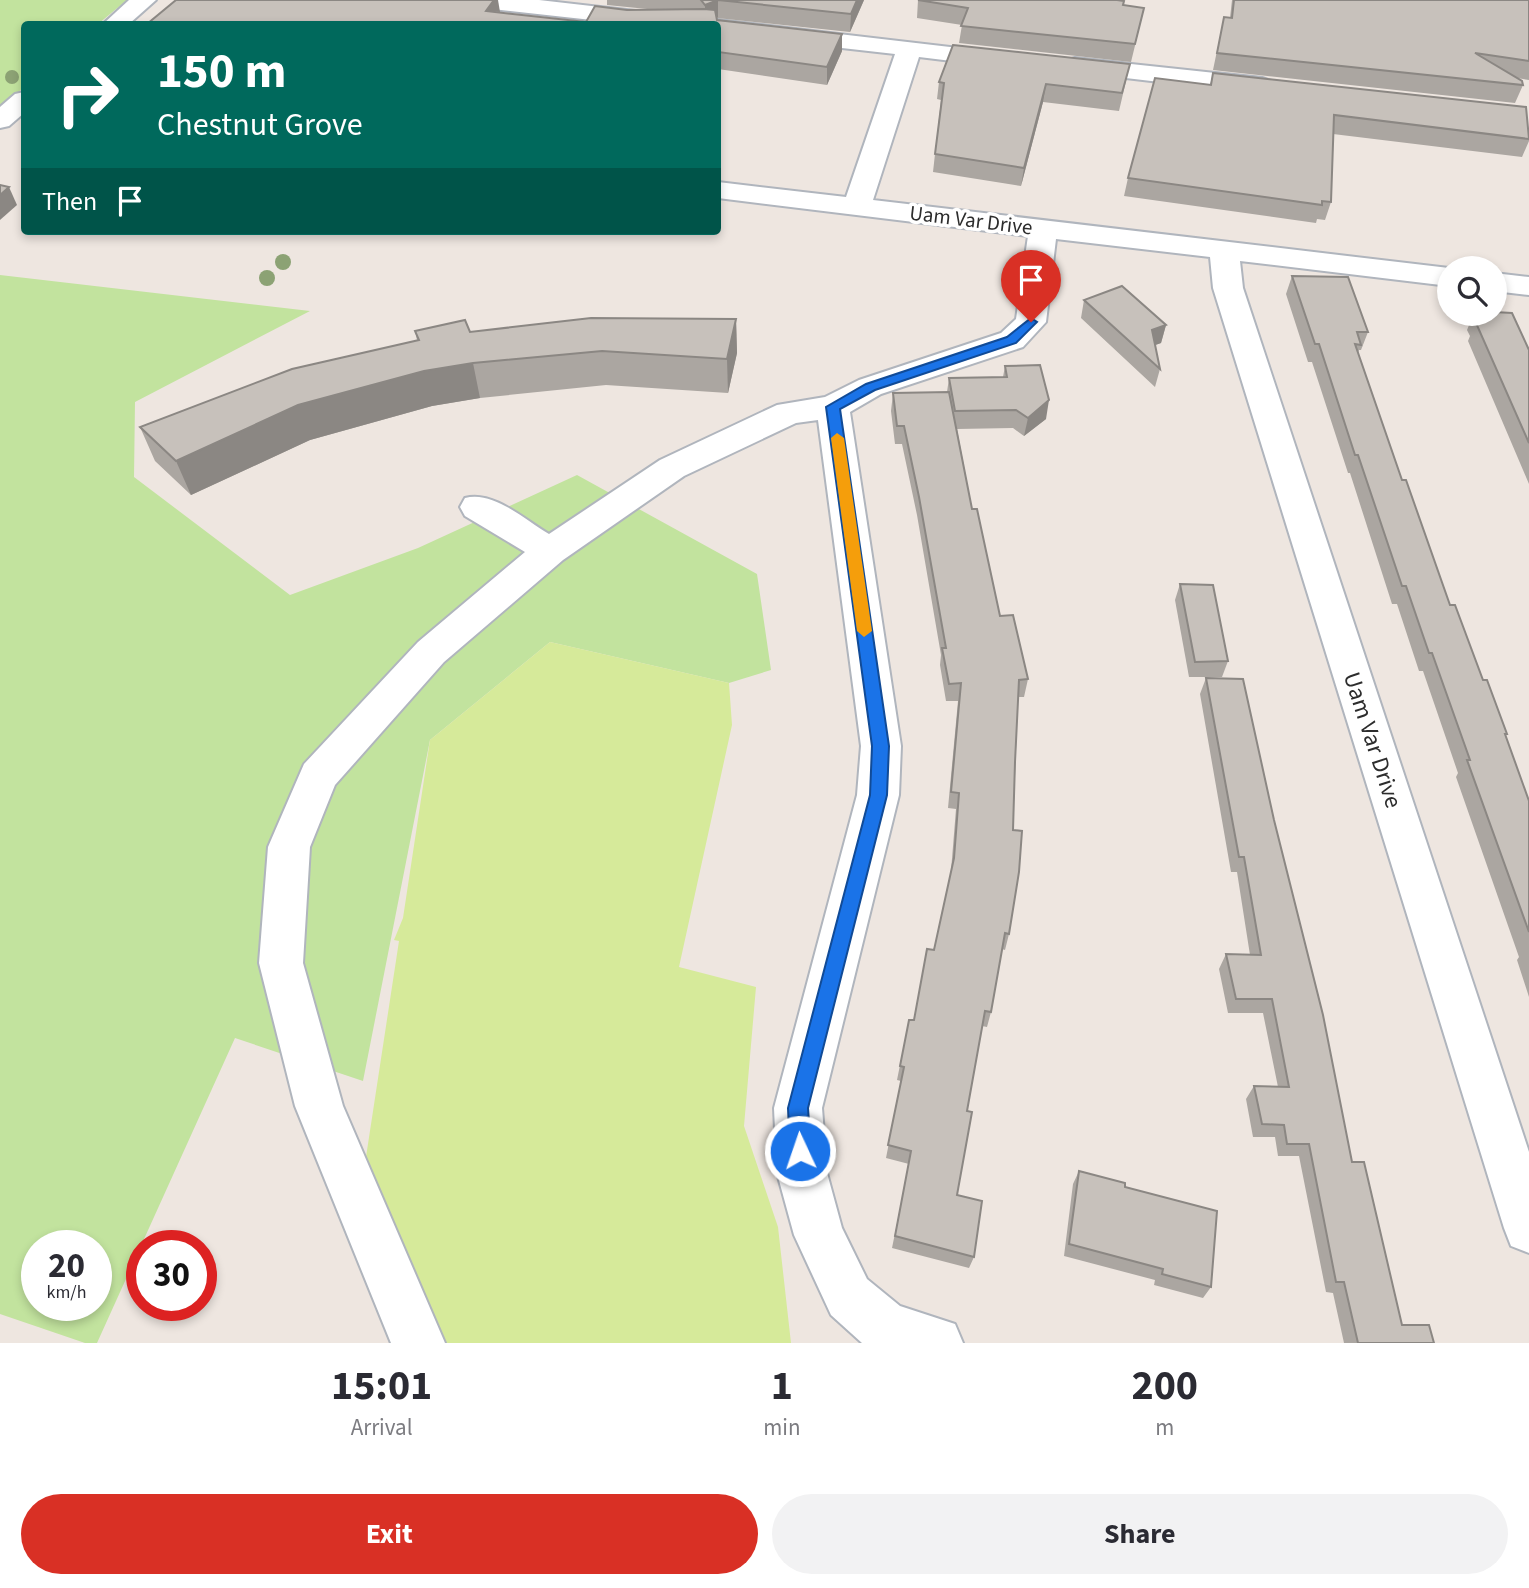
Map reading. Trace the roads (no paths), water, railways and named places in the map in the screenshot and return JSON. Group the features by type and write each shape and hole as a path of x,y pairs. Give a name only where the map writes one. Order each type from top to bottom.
{"street":[{"path":"119,21 144,0"},
{"path":"474,0 554,4 660,21"},
{"path":"721,27 1030,62"},
{"path":"857,207 909,49"},
{"path":"1057,65 1286,89"},
{"path":"0,120 21,104"},
{"name":"Uam Var Drive","path":"721,190 1437,276"},
{"path":"418,1343 319,1106 281,963 289,847 318,776 431,652 551,551 672,468 789,413 833,407 870,387 1012,340 1031,322 1043,229"},
{"name":"Uam Var Drive","path":"1224,250 1228,288 1529,1228"},
{"path":"1507,283 1529,286"},
{"path":"833,407 881,746 878,795 798,1108 802,1173 819,1236 849,1297 885,1328 936,1343"},
{"path":"477,507 551,551"}]}
